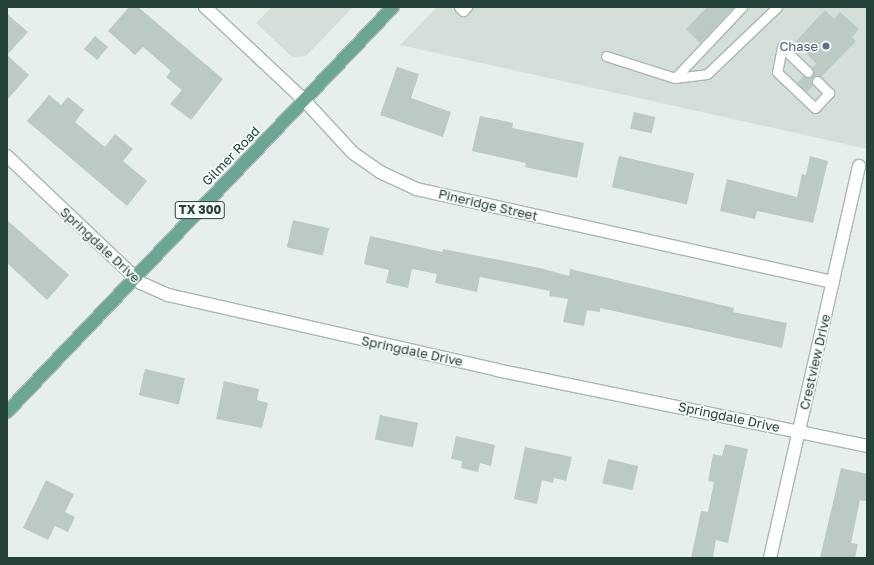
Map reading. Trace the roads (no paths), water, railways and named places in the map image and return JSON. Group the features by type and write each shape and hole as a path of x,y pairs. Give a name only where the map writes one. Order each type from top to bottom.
{"main road":[{"name":"Gilmer Road","path":"7,412 393,7"}],"street":[{"name":"Pineridge Street","path":"205,7 304,100 325,126 362,160 380,172 416,189 833,282"},
{"name":"Springdale Drive","path":"7,156 135,278 155,291 197,304 497,370 867,446"},
{"name":"Crestview Drive","path":"770,558 859,166"}],"lane":[{"path":"459,7 463,11 467,7"},
{"path":"675,78 742,7"},
{"path":"606,56 675,78 691,78 712,71 777,7"},
{"path":"808,72 782,47 777,72 815,108 829,93 818,81"}],"place":[{"name":"Chase","path":"826,46"}]}
